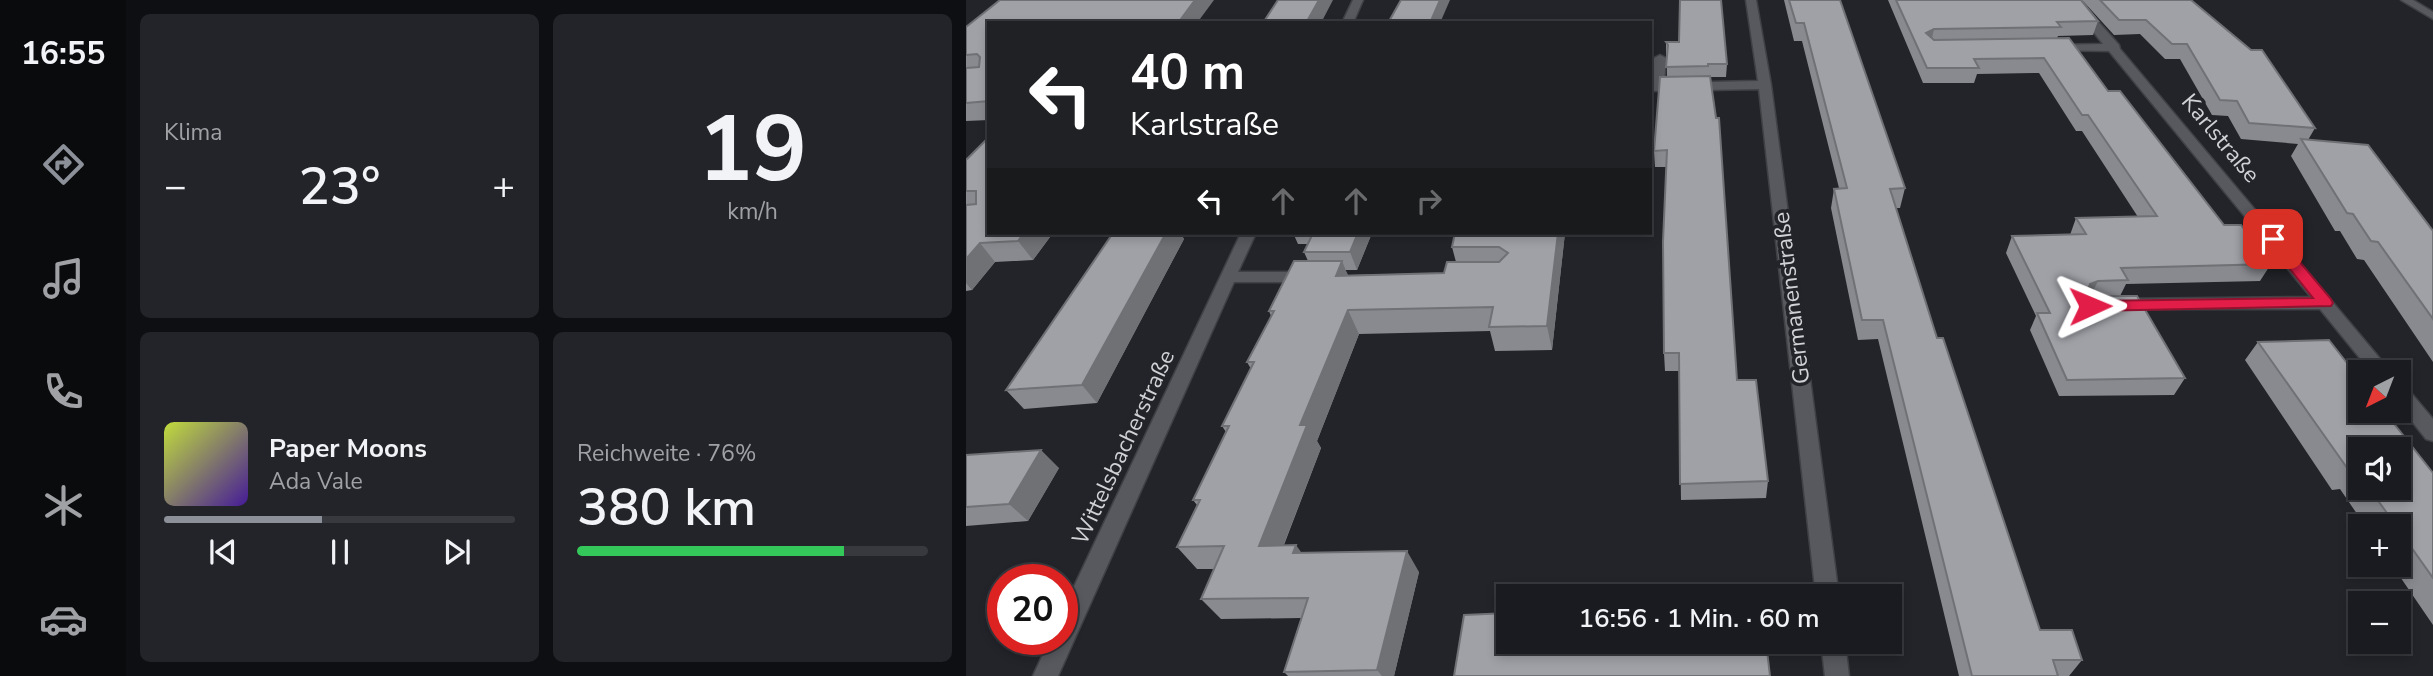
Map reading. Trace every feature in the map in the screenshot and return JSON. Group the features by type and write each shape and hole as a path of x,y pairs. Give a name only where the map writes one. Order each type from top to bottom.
{"street":[{"path":"1348,21 1358,0"},
{"name":"Germanenstraße","path":"1751,0 1765,85 1826,584"},
{"name":"Karlstraße","path":"2073,0 2115,47 2372,360"},
{"path":"2406,0 2433,16"},
{"path":"2036,48 2115,47"},
{"path":"1660,58 1654,87 1765,85"},
{"name":"Wittelsbacherstraße","path":"1045,676 1247,235"},
{"path":"1228,277 1324,278"},
{"path":"2104,306 2326,303"},
{"path":"2412,408 2433,433"},
{"path":"1834,654 1837,676"}],"building":[{"path":"1000,0 1195,0 1179,21 987,21 987,101 966,103 966,68 979,67 980,57 977,54 966,55 966,27"},
{"path":"1278,0 1319,0 1307,21 1264,21"},
{"path":"1401,0 1440,0 1431,21 1389,21"},
{"path":"1680,0 1721,0 1727,64 1666,67 1666,42 1679,42"},
{"path":"1789,0 1840,0 1905,188 1890,189 1937,338 1943,338 2040,630 2072,630 2082,660 2053,660 2058,676 1972,676 1883,320 1862,320 1834,189 1847,188 1804,23 1796,23"},
{"path":"1896,0 2081,0 2098,21 2057,22 2061,27 1934,29 1926,33 1934,40 2069,38 2108,91 2120,91 2224,225 2241,225 2271,264 2121,268 2128,280 2098,281 2090,284 2088,290 2092,296 2137,296 2185,378 2067,380 2037,313 2050,313 2012,236 2086,234 2076,218 2157,216 2088,115 2082,115 2044,58 1974,59 1979,68 1927,68"},
{"path":"2100,0 2191,0 2251,50 2262,50 2315,128 2249,123 2237,101 2220,100 2187,44 2172,44 2146,20 2119,20"},
{"path":"1710,76 1716,118 1719,118 1737,380 1756,380 1768,481 1680,484 1679,353 1664,353 1663,242 1667,150 1654,151 1660,77"},
{"path":"987,139 987,235 1022,235 1018,241 980,243 966,259 966,205 976,204 976,191 966,191 966,160"},
{"path":"2301,139 2368,145 2433,231 2433,319 2378,242 2371,241 2353,214 2347,213"},
{"path":"1112,235 1165,235 1082,385 1006,390"},
{"path":"1312,235 1357,235 1350,252 1304,252"},
{"path":"1455,235 1558,235 1547,326 1489,327 1493,307 1348,310 1300,425 1307,425 1259,546 1296,545 1293,553 1407,551 1377,670 1284,672 1308,598 1201,599 1224,546 1177,547 1200,500 1193,500 1229,426 1222,426 1254,362 1247,362 1274,311 1269,311 1294,261 1342,261 1336,276 1444,273 1447,262 1499,262 1508,253 1499,247 1452,247"},
{"path":"2329,340 2348,364 2348,424 2394,424 2405,437 2348,437 2348,469 2258,342"},
{"path":"2411,445 2433,473 2433,578 2411,547 2411,514 2388,514 2378,500 2411,500"},
{"path":"1041,450 1009,504 966,507 966,455"},
{"path":"1496,614 1496,654 1767,654 1770,676 1454,676 1464,615"}],"route":[{"path":"2090,306 2326,303 2273,239"}]}
